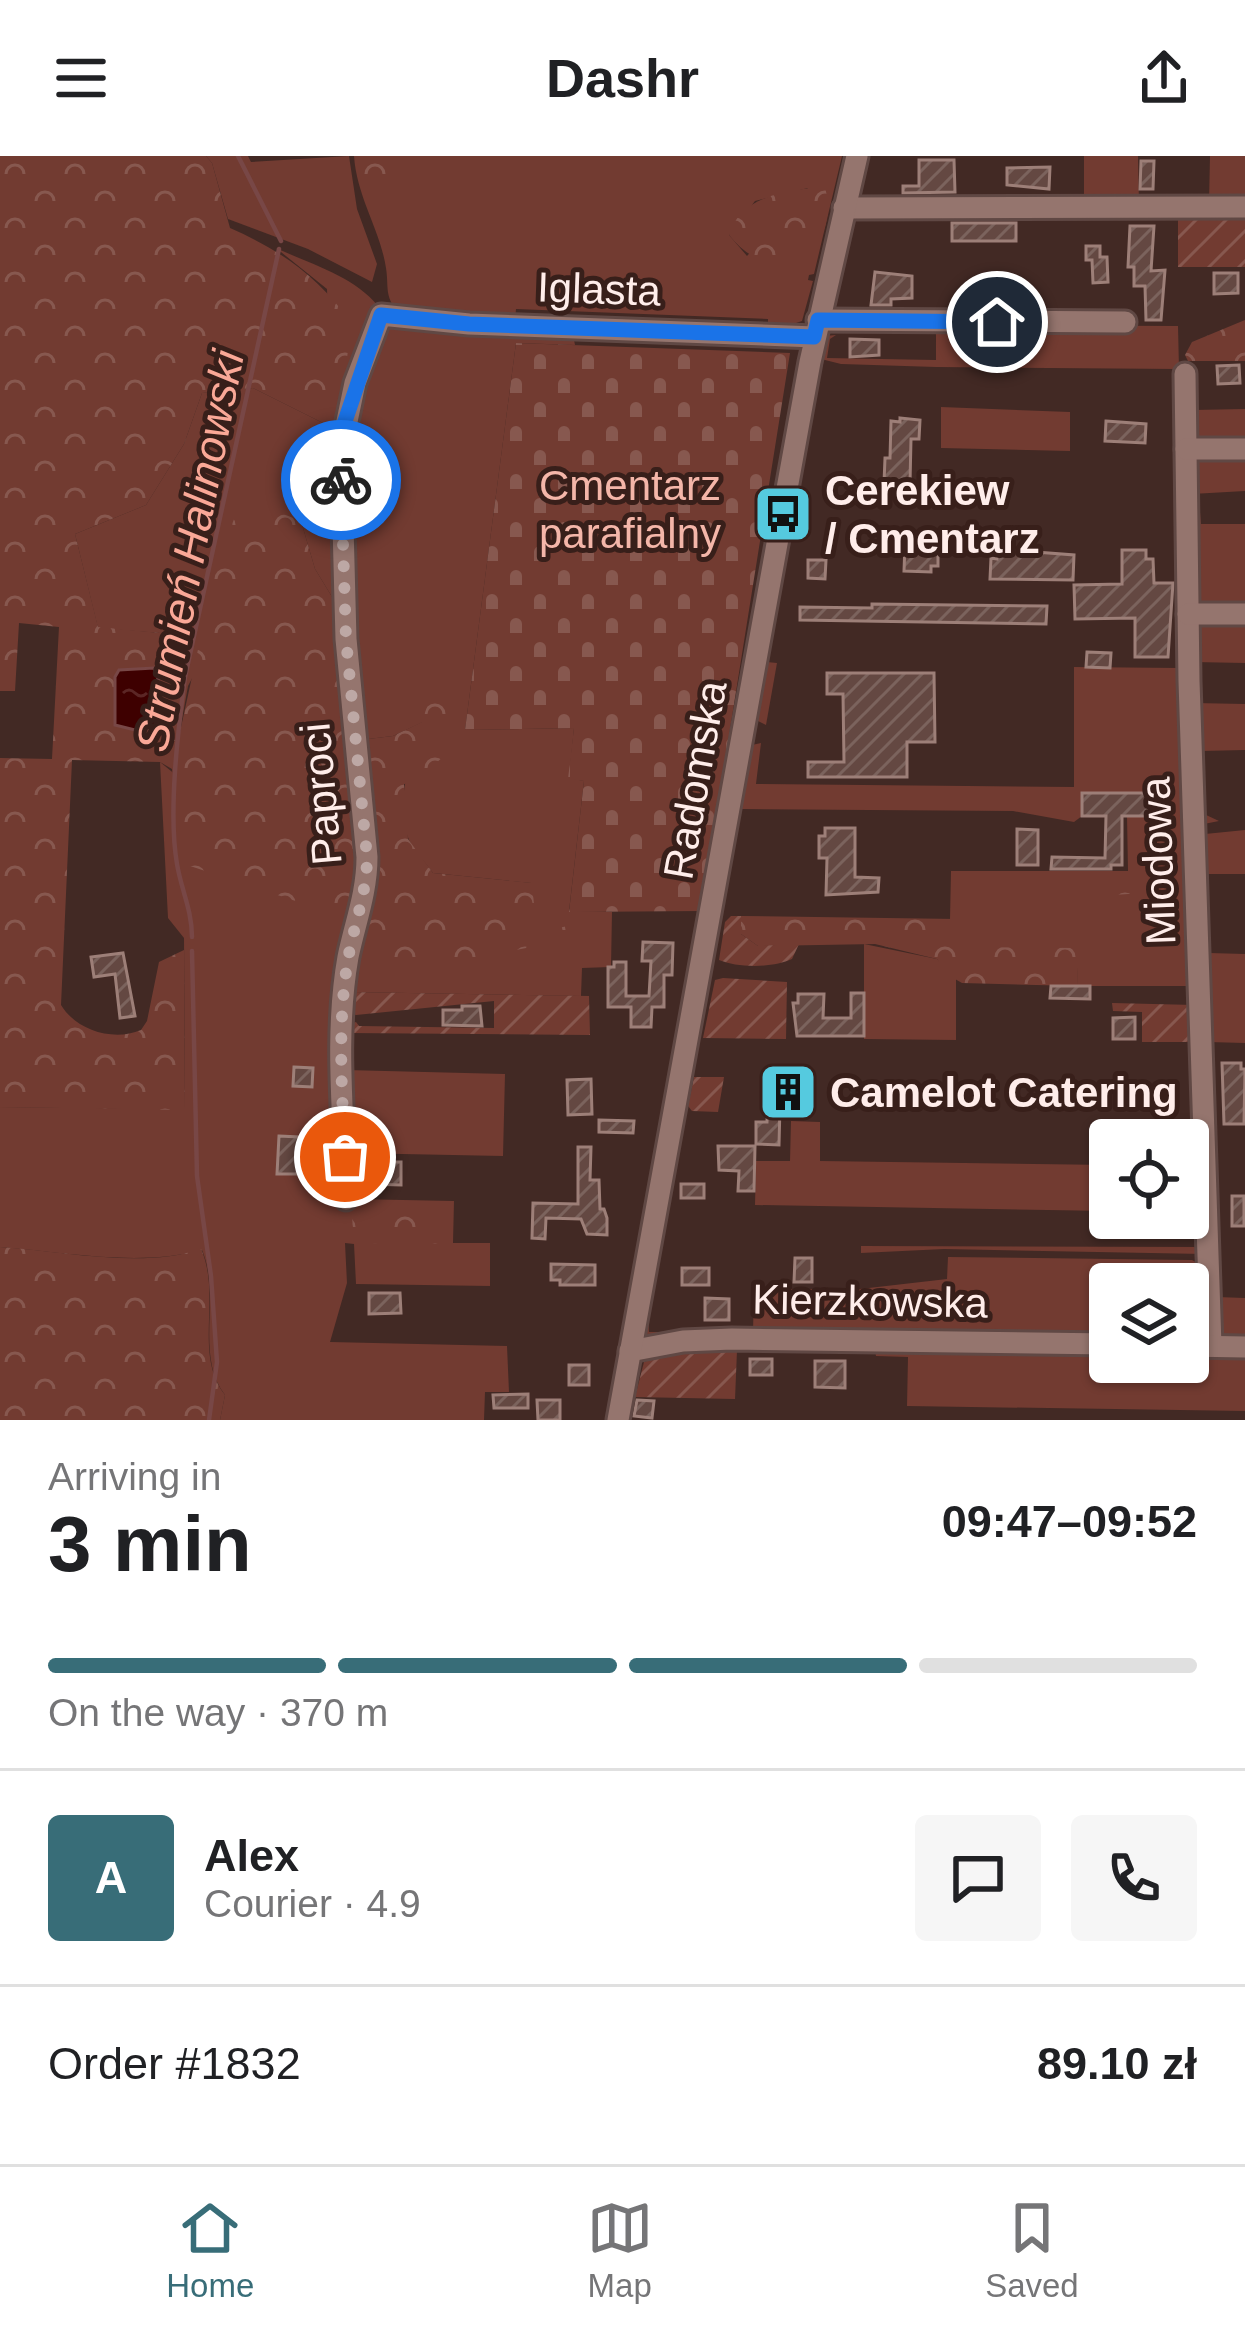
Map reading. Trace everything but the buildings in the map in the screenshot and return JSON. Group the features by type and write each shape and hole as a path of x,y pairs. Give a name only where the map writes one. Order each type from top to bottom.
{"street":[{"name":"Radomska","path":"618,1420 816,329 857,156"},
{"path":"844,208 1245,207"},
{"name":"Iglasta","path":"381,315 469,324 816,329 1125,322"},
{"name":"Paproci","path":"346,1199 340,1064 348,956 367,885 367,857 346,639 341,450 355,383 381,315"},
{"name":"Miodowa","path":"1185,374 1199,1263"},
{"path":"1186,448 1245,448"},
{"path":"1188,614 1245,614"},
{"name":"Kierzkowska","path":"630,1351 683,1341 732,1339 1089,1344"},
{"path":"1209,1346 1245,1347"}],"green space":[{"path":"0,156 206,156 230,228 298,267 351,323 344,385 331,427 253,388 202,393 184,444 146,505 75,534 98,627 160,633 160,735 178,741 216,567 242,498 301,521 315,569 340,610 360,740 393,736 422,722 430,697 454,703 453,736 446,753 420,782 404,784 408,839 433,873 532,883 536,926 526,948 446,960 405,960 366,952 361,927 353,920 181,863 172,769 160,762 72,760 61,1005 76,1021 96,1031 119,1035 141,1030 159,962 184,950 185,1110 0,1107 0,758 52,759 59,627 19,623 15,691 0,691"},
{"path":"206,156 248,156 251,162 349,156 357,209 377,264 372,282 308,249 228,219"},
{"path":"354,156 842,156 814,274 809,275 808,280 813,281 802,321 793,324 793,331 768,330 768,319 516,309 515,320 398,312 389,296 383,254","holes":["808,188 747,256 729,235 755,201"]},
{"path":"360,156 410,156 390,175 380,197 368,202"},
{"path":"1084,156 1138,156 1139,204 1084,204"},
{"path":"1210,156 1245,156 1245,203 1209,203"},
{"path":"825,187 824,231 800,258 765,262 729,235 755,203 782,193"},
{"path":"1245,213 1245,267 1178,267 1178,214"},
{"path":"276,248 344,279 378,306 338,425 340,610 315,569 301,521 278,515 188,686 178,741 160,736 160,633 98,628 75,534 146,505 184,444 202,393 253,388 331,427 327,289"},
{"path":"1245,320 1245,361 1188,361 1185,355 1192,342"},
{"path":"386,325 515,329 516,337 574,340 575,345 516,343 465,730 574,728 569,778 584,781 569,911 612,912 611,967 582,968 581,996 349,992 361,927 531,883 433,873 409,840 403,811 406,780 423,722 393,736 360,740 344,456 349,417"},
{"path":"936,325 1178,326 1179,369 936,367 821,359 825,336 836,335 830,339 827,358 936,360"},
{"name":"Cmentarz parafialny","path":"516,343 790,353 701,911 569,912 584,781 568,779 574,728 465,730"},
{"path":"941,407 1070,412 1070,451 941,448"},
{"path":"1245,409 1245,443 1192,442 1193,410"},
{"path":"1191,456 1245,456 1245,491 1192,494"},
{"path":"1200,512 1201,524 1245,524 1245,608 1198,608 1192,514"},
{"path":"1245,618 1245,663 1193,662 1196,622"},
{"path":"767,662 777,663 766,725 756,720"},
{"path":"1074,667 1180,668 1192,986 1078,986 1076,948 956,948 956,919 950,919 951,871 1128,871 1127,816 1083,794 1082,816 1074,822 1013,811 741,809 752,745 761,743 756,784 1074,787"},
{"path":"1194,703 1245,704 1245,750 1201,751 1204,814 1219,821 1204,824 1200,821"},
{"path":"160,762 353,920 345,946 336,952 336,959 345,960 346,1070 505,1074 503,1156 351,1153 353,1199 454,1201 453,1243 490,1243 490,1286 356,1284 354,1244 345,1243 347,1283 330,1342 507,1346 509,1392 485,1392 484,1420 220,1420 225,1395 211,1362 210,1287 202,1250 127,1258 0,1247 0,1107 185,1109 184,938 168,918"},
{"path":"1245,830 1245,874 1206,874 1206,897 1205,834"},
{"path":"1069,880 1169,880 1169,891 1103,894 1068,883"},
{"path":"741,916 956,919 957,947 1077,948 1078,986 962,983 948,975 937,959 875,944 758,946 741,934"},
{"path":"741,916 741,934 758,946 799,944 792,959 756,966 719,960 725,922"},
{"path":"593,926 592,943 551,937 553,929"},
{"path":"864,944 937,959 956,979 956,1040 864,1039"},
{"path":"1209,953 1245,954 1245,1043 1208,1042"},
{"path":"715,980 787,982 786,1039 703,1038"},
{"path":"349,992 589,996 590,1035 347,1033 347,1025 356,1022 359,1026 494,1028 494,1001 356,1015 348,1012"},
{"path":"1112,1003 1194,1005 1194,1042 1142,1042 1142,1012 1113,1011"},
{"path":"694,1077 724,1077 718,1112 692,1111 688,1106"},
{"path":"791,1121 820,1122 820,1161 1089,1165 1089,1211 755,1205 756,1161 790,1161"},
{"path":"443,1201 444,1244 354,1243 351,1203"},
{"path":"861,1246 1204,1247 1204,1254 944,1249 861,1253"},
{"path":"0,1247 128,1258 201,1249 209,1286 211,1362 225,1395 220,1420 0,1420"},
{"path":"948,1257 1198,1263 1089,1263 1089,1340 644,1338 648,1314 649,1332 753,1332 754,1289 860,1289 947,1279"},
{"path":"1217,1297 1245,1298 1245,1343 1217,1337"},
{"path":"677,1350 737,1350 735,1399 635,1397 644,1362"},
{"path":"875,1351 1089,1351 1089,1383 1209,1383 1209,1352 1245,1353 1245,1411 907,1406 908,1357 876,1356"}],"water":[{"path":"154,668 158,679 156,726 139,731 115,725 119,670"}],"waterway":[{"name":"Strumień Halinowski","path":"238,156 281,241"},
{"name":"Strumień Halinowski","path":"192,937 173,821 182,698 279,249"},
{"name":"Strumień Halinowski","path":"192,951 197,1176 217,1362 209,1420"}],"way so far":[{"path":"341,480 346,639 367,824 367,885 348,956 340,1064 345,1157"}],"place":[{"name":"Cerekiew / Cmentarz","path":"783,514"},
{"name":"Camelot Catering","path":"788,1092"}],"route":[{"path":"341,480 342,430 381,315 469,324 814,337 818,320 997,322"}]}
